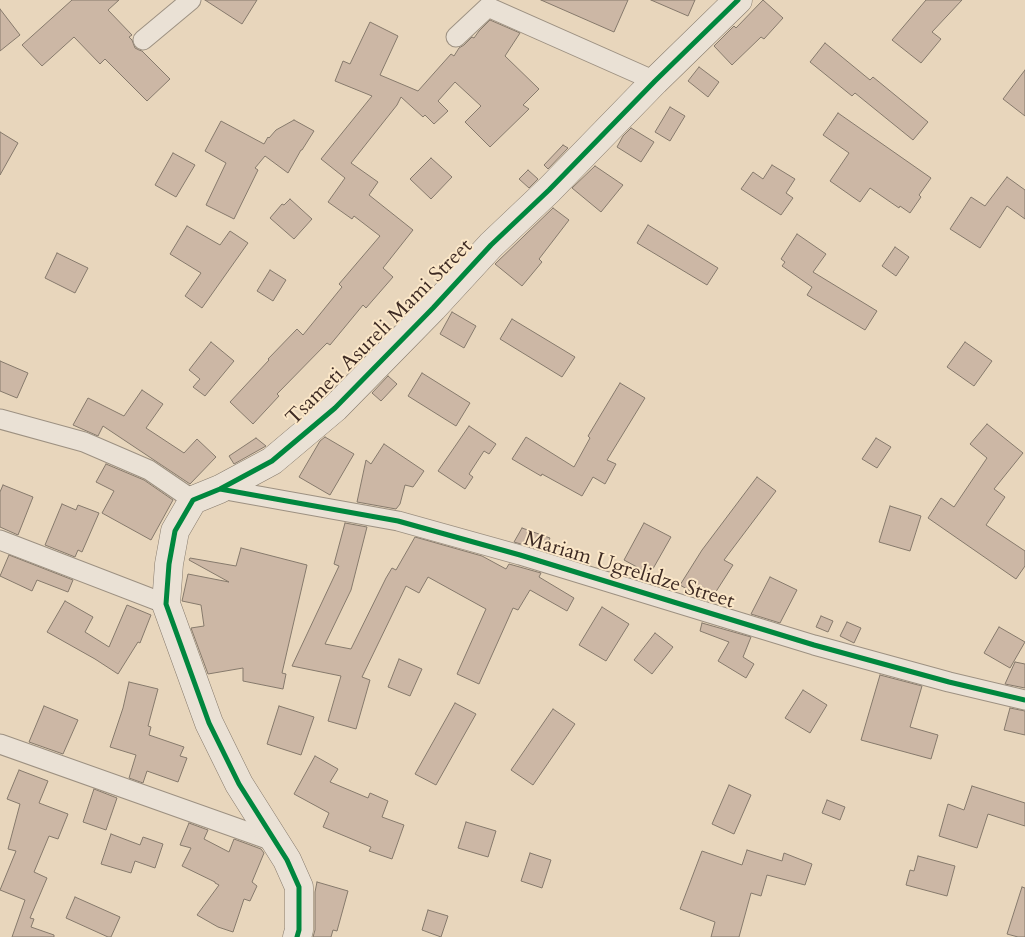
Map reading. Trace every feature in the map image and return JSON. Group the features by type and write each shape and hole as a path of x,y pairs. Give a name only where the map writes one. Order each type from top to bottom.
{"street":[{"path":"143,40 191,0"},
{"name":"Tsameti Asureli Mami Street","path":"193,500 220,489 272,461 335,408 433,308 491,245 549,190 655,81 738,0"},
{"path":"456,37 488,7 655,81"},
{"path":"0,419 84,442 108,452 149,470 193,500 175,531 169,564 166,604 209,722 240,784 287,860 299,887 299,930 297,937"},
{"name":"Mariam Ugrelidze Street","path":"220,489 398,520 520,555 814,645 949,682 1025,700"},
{"path":"0,540 166,604"},
{"path":"0,744 276,842"}],"building":[{"path":"72,0 119,0 108,10 132,35 129,37 135,48 142,51 170,79 147,101 105,59 100,64 74,37 42,66 22,45"},
{"path":"205,0 257,0 242,24"},
{"path":"541,0 628,0 614,32"},
{"path":"651,0 695,0 688,16"},
{"path":"763,0 783,18 764,39 761,37 732,65 714,46 734,26 736,28"},
{"path":"926,0 962,0 932,32 941,39 921,63 892,40"},
{"path":"0,9 20,35 0,51"},
{"path":"490,20 520,33 505,56 539,89 523,105 529,109 490,147 465,122 481,106 455,82 438,101 448,111 434,124 425,115 423,117 401,97 397,105 351,163 378,182 369,195 413,230 383,268 393,277 366,308 363,305 330,345 327,343 277,394 279,396 253,424 230,402 297,329 303,335 342,287 339,284 380,236 354,216 352,219 328,202 345,178 321,159 372,96 335,81 343,61 350,64 370,22 398,36 380,75 418,91 451,54 454,56 459,48 472,37 474,38"},
{"path":"825,43 870,80 873,77 928,122 913,140 855,93 852,96 810,62"},
{"path":"699,67 719,82 708,97 688,81"},
{"path":"1025,70 1025,116 1003,99"},
{"path":"670,107 685,116 670,141 655,132"},
{"path":"838,113 931,178 919,195 921,197 910,213 900,206 899,208 870,188 860,202 830,181 849,153 823,135"},
{"path":"294,120 314,131 288,173 265,156 255,168 258,170 234,219 206,205 226,163 205,151 221,121 264,144 268,137 276,130"},
{"path":"631,128 654,142 641,162 617,147 623,136"},
{"path":"0,132 18,143 0,175"},
{"path":"563,145 568,148 548,169 544,165"},
{"path":"173,153 195,165 176,197 155,185"},
{"path":"431,158 452,177 431,199 410,179"},
{"path":"772,165 795,179 786,193 793,198 781,215 741,189 753,172 763,179"},
{"path":"595,166 623,185 601,212 572,188"},
{"path":"528,170 538,179 529,188 519,179"},
{"path":"1007,177 1025,190 1025,219 1007,206 980,248 950,229 971,197 985,206"},
{"path":"290,199 312,219 294,239 270,218 282,204 284,205"},
{"path":"553,208 569,220 539,259 542,262 522,286 495,264"},
{"path":"648,225 718,268 707,285 637,243"},
{"path":"187,226 220,245 230,231 248,243 202,308 185,296 201,273 170,254"},
{"path":"797,234 826,254 813,272 877,311 865,330 807,295 812,287 782,266 785,262 781,259"},
{"path":"895,247 909,257 896,276 882,266"},
{"path":"57,253 88,268 75,293 45,278"},
{"path":"270,270 286,280 273,301 257,291"},
{"path":"452,312 476,326 464,348 440,334"},
{"path":"512,319 575,357 562,377 500,339"},
{"path":"211,342 234,361 205,396 193,387 200,379 189,370"},
{"path":"965,342 992,361 974,386 947,367"},
{"path":"0,361 28,373 17,398 0,391"},
{"path":"422,373 470,403 456,426 408,396"},
{"path":"388,376 397,384 381,401 372,393"},
{"path":"620,383 645,398 607,460 616,464 605,484 593,477 582,496 512,459 526,437 574,467 590,438 588,436"},
{"path":"142,390 163,404 146,428 184,453 197,439 216,457 190,484 103,426 98,436 73,425 88,398 124,416"},
{"path":"987,424 1023,453 994,489 1005,497 986,525 1025,551 1025,566 1016,579 928,518 941,498 954,507 987,458 970,444"},
{"path":"469,426 496,444 489,454 484,451 469,474 473,477 465,489 438,471"},
{"path":"325,437 354,454 330,495 299,477 320,441"},
{"path":"256,438 266,446 234,464 229,456"},
{"path":"876,438 891,447 877,468 862,459"},
{"path":"384,444 424,471 413,487 405,485 400,504 396,509 357,502 366,460 371,464"},
{"path":"106,464 144,480 173,500 151,540 102,513 114,491 96,482"},
{"path":"757,477 776,491 724,560 733,565 710,601 704,599 680,585 702,550"},
{"path":"3,485 33,497 18,535 0,527 0,492"},
{"path":"62,504 76,510 78,505 99,513 82,552 78,550 75,557 45,545"},
{"path":"890,506 921,516 910,551 879,542"},
{"path":"345,523 367,527 351,590 325,644 351,649 386,578 392,568 396,570 415,537 482,556 506,569 509,564 541,573 539,577 574,598 567,611 530,590 518,610 513,608 479,684 457,674 486,609 428,577 419,593 406,586 362,677 370,680 356,729 328,721 341,676 292,666 339,566 334,564"},
{"path":"644,523 671,537 650,574 624,560"},
{"path":"522,528 550,538 544,551 514,542"},
{"path":"241,548 307,565 282,673 286,674 283,689 243,681 243,668 208,674 191,628 204,626 201,605 182,601 188,574 229,582 189,560 190,558 236,566"},
{"path":"9,555 73,580 68,592 37,580 32,591 0,576"},
{"path":"770,577 797,590 780,623 751,614"},
{"path":"65,601 93,617 85,632 109,647 127,605 151,615 140,643 138,642 118,674 47,632"},
{"path":"602,607 629,624 606,661 579,645"},
{"path":"821,616 833,621 828,632 816,627"},
{"path":"847,622 861,628 854,643 840,636"},
{"path":"702,623 751,637 743,657 754,664 746,678 718,661 729,642 700,631"},
{"path":"999,627 1025,642 1010,668 984,653"},
{"path":"655,633 673,647 652,674 634,660"},
{"path":"399,659 422,669 410,696 388,687"},
{"path":"1015,662 1025,664 1025,688 1005,684"},
{"path":"880,675 922,686 910,727 938,735 931,759 861,740"},
{"path":"129,682 158,689 148,726 151,727 149,735 184,747 180,756 187,758 178,782 147,771 143,783 129,778 136,755 110,747 123,708"},
{"path":"803,690 827,705 810,733 785,718"},
{"path":"455,703 476,714 436,785 415,774"},
{"path":"44,706 78,720 63,754 29,742"},
{"path":"279,706 314,717 301,755 267,744"},
{"path":"1010,708 1025,711 1025,735 1004,730"},
{"path":"553,709 575,724 533,785 511,770"},
{"path":"315,756 338,769 330,782 368,798 370,793 388,801 382,817 404,825 392,859 369,851 371,847 323,827 329,813 294,794"},
{"path":"19,770 48,781 39,803 68,814 58,839 49,836 34,872 47,878 30,918 34,919 31,927 54,935 54,937 12,937 25,900 0,890 16,851 8,849 20,804 7,799"},
{"path":"729,785 751,795 734,834 712,824"},
{"path":"972,786 1025,803 1025,826 988,814 977,848 939,836 948,804 964,810"},
{"path":"94,789 117,798 106,830 83,822"},
{"path":"827,800 845,807 840,820 822,813"},
{"path":"466,822 496,831 488,857 458,848"},
{"path":"189,823 208,830 204,839 229,852 234,839 261,849 264,853 252,882 257,886 250,901 244,899 233,932 218,927 197,915 219,885 182,866 191,848 180,845"},
{"path":"111,834 140,845 143,837 163,844 155,868 135,861 131,873 101,864"},
{"path":"747,850 782,861 784,853 812,864 805,885 767,875 761,896 751,893 739,937 711,937 715,922 680,909 702,851 742,865"},
{"path":"530,853 551,860 542,888 521,881"},
{"path":"918,856 955,866 947,896 906,885 910,870 914,871"},
{"path":"317,882 348,891 337,931 333,930 331,937 313,937"},
{"path":"1022,887 1025,888 1025,937 1018,937 1007,934"},
{"path":"75,897 120,917 111,937 66,918"},
{"path":"428,910 448,916 441,937 422,930"}],"cycle path":[{"path":"297,937 299,930 299,887 287,860 239,784 209,723 166,604 169,564 175,531 193,500 220,489 272,461 335,408 433,308 491,245 549,190 655,81 738,0"},
{"path":"220,489 398,521 520,555 814,645 949,682 1025,700"}]}
